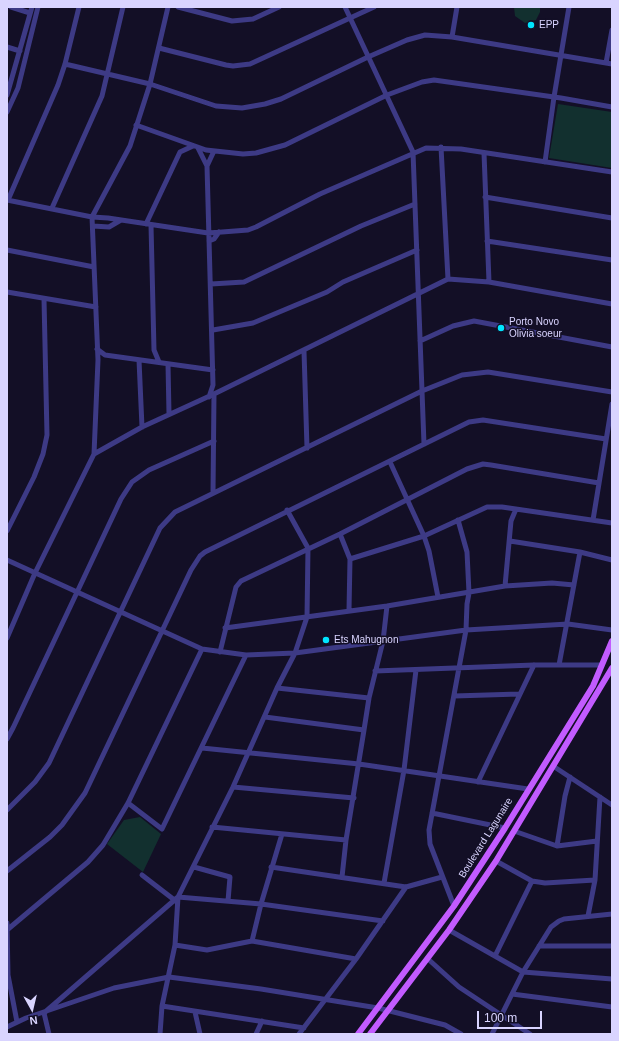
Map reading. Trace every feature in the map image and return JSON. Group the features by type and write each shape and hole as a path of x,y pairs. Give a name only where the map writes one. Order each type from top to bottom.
{"main road":[{"name":"Boulevard Lagunaire","path":"358,1034 454,906 505,828 592,686 612,641"},
{"name":"Boulevard Lagunaire","path":"370,1034 428,959 496,861 612,668"}],"street":[{"path":"11,7 30,13"},
{"path":"7,95 32,7"},
{"path":"7,112 18,88 38,7"},
{"path":"79,7 65,64 7,200 92,217 208,233 248,230 256,227 320,194 413,152 426,148 441,147 612,172"},
{"path":"52,208 102,96 123,7"},
{"path":"7,638 35,573 94,454 98,360 92,217 130,146 150,84 168,7"},
{"path":"178,7 232,21 253,19 279,7"},
{"path":"345,7 413,152 424,444"},
{"path":"159,48 226,66 240,66 259,61 374,7"},
{"path":"452,37 457,7"},
{"path":"546,162 554,97 569,7"},
{"path":"65,64 150,84 216,106 229,108 253,107 281,99 368,57 420,36 452,37 609,64 612,30"},
{"path":"7,47 20,51"},
{"path":"136,125 196,147 214,151 243,154 269,151 285,145 387,95 422,82 440,80 612,107"},
{"path":"159,362 154,350 148,225 180,152 181,141"},
{"path":"180,152 196,147"},
{"path":"196,147 207,166"},
{"path":"441,147 448,279"},
{"path":"213,493 214,441 212,396 212,324 208,241 207,166 214,151"},
{"path":"484,153 489,282"},
{"path":"485,197 612,218"},
{"path":"211,284 244,282 362,226 415,204"},
{"path":"93,226 109,226 121,220"},
{"path":"208,241 214,239 219,232"},
{"path":"487,241 612,260"},
{"path":"7,250 94,267"},
{"path":"212,330 243,326 253,323 327,292 349,280 417,250"},
{"path":"94,454 169,414 212,396 448,279 489,282 612,304"},
{"path":"7,292 96,307"},
{"path":"7,531 34,477 43,454 47,435 44,298"},
{"path":"420,341 461,323 480,321 612,347"},
{"path":"212,324 219,328"},
{"path":"97,349 105,355 212,370"},
{"path":"150,361 154,350"},
{"path":"304,351 307,448"},
{"path":"98,360 105,355"},
{"path":"139,360 142,428"},
{"path":"168,364 169,414"},
{"path":"7,810 35,782 48,763 119,611 164,522 175,512 422,391 462,375 488,372 612,392"},
{"path":"213,385 220,392"},
{"path":"593,520 612,404"},
{"path":"7,871 50,837 62,824 85,793 200,556 213,546 475,420 606,439"},
{"path":"7,739 14,728 121,499 132,482 149,470 214,441"},
{"path":"390,462 424,536 429,551 438,597"},
{"path":"220,652 224,628 236,587 241,581 340,534 467,470 483,464 599,483"},
{"path":"350,559 424,536 487,507 516,509 612,523"},
{"path":"505,586 511,521 516,509"},
{"path":"44,1013 177,900 233,787 277,688 295,654 307,618 308,548 287,510"},
{"path":"454,906 430,844 429,830 466,630 469,593 467,552 458,520"},
{"path":"340,534 350,559 349,610"},
{"path":"510,541 580,552 612,560"},
{"path":"559,665 568,624 580,552"},
{"path":"7,560 202,649 246,656 295,654 466,630 568,624 612,630"},
{"path":"224,628 307,618 505,586 552,583 574,585"},
{"path":"342,877 346,840 369,698 383,641 387,606"},
{"path":"7,930 88,862 114,829 202,649"},
{"path":"128,803 162,830 246,656"},
{"path":"375,671 534,665 602,665"},
{"path":"478,782 534,665"},
{"path":"384,884 404,770 416,670"},
{"path":"277,688 369,698"},
{"path":"454,696 519,694"},
{"path":"265,717 364,730"},
{"path":"202,748 359,764 528,790"},
{"path":"553,766 612,805"},
{"path":"557,846 565,796 570,777"},
{"path":"233,787 354,798"},
{"path":"588,916 595,880 600,797"},
{"path":"432,814 505,828"},
{"path":"212,827 346,840"},
{"path":"514,831 557,846 597,841"},
{"path":"252,941 271,866 282,834"},
{"path":"496,861 532,881 545,883 595,880"},
{"path":"271,866 406,887 442,876"},
{"path":"194,867 230,877 228,901"},
{"path":"142,875 177,900 228,901 261,904 383,922"},
{"path":"495,956 532,881"},
{"path":"299,1034 383,922 406,887"},
{"path":"160,1034 162,1006 175,945 177,900"},
{"path":"492,1034 523,972 551,927 559,921 612,914"},
{"path":"7,923 8,975 17,1022"},
{"path":"449,930 523,972 612,979"},
{"path":"175,945 207,950 252,941 356,959"},
{"path":"539,946 612,946"},
{"path":"428,959 459,987 530,1034"},
{"path":"7,1027 17,1022 114,988 169,977 326,999 378,1008 445,1026 461,1034"},
{"path":"512,994 612,1007"},
{"path":"162,1006 304,1028"},
{"path":"195,1012 200,1034"},
{"path":"44,1013 49,1034"},
{"path":"256,1034 262,1021"}],"green space":[{"path":"514,7 540,7 540,12 536,20 525,23 515,16"},
{"path":"558,104 612,112 612,168 549,158"},
{"path":"140,817 161,834 143,872 107,844 124,820"}],"place":[{"name":"EPP","path":"531,25"},
{"name":"Porto Novo Olivia soeur","path":"501,328"},
{"name":"Ets Mahugnon","path":"326,640"}]}
